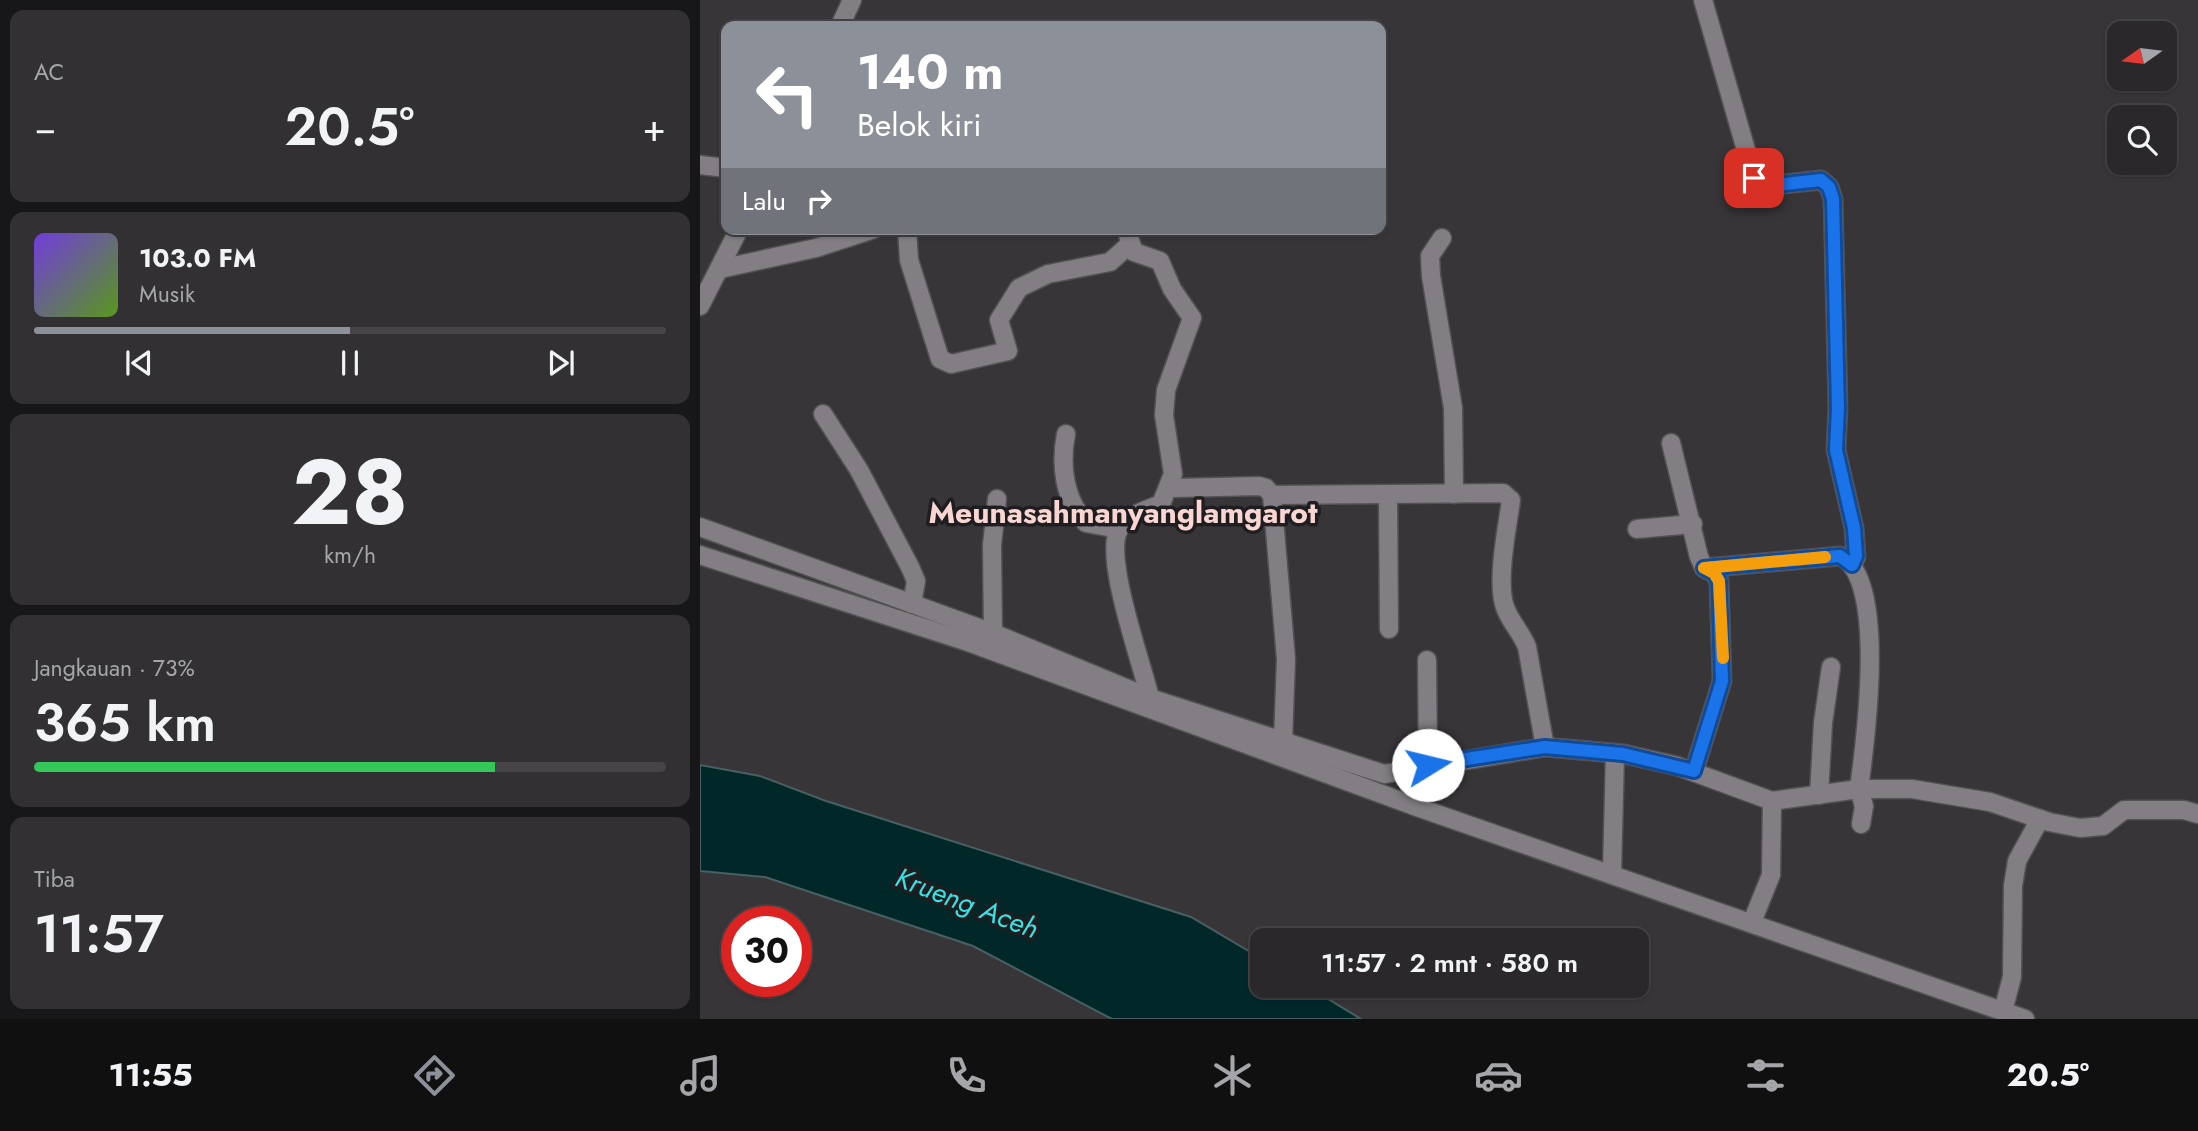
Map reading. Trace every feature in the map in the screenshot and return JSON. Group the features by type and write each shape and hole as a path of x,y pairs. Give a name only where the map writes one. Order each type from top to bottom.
{"street":[{"path":"842,21 852,0"},
{"path":"1703,0 1754,178 1767,186 1821,180 1829,187 1833,199 1838,408 1836,450 1854,528 1856,556 1852,565"},
{"path":"700,165 721,167"},
{"path":"700,306 736,235"},
{"path":"720,269 816,248 856,235"},
{"path":"907,235 909,260 940,359 944,364 1008,351 999,320 1019,288 1048,274 1110,262 1127,237"},
{"path":"1127,237 1134,252 1160,261 1172,289 1192,318 1166,390 1164,415 1173,474 1161,504 1134,515 1119,528 1116,570 1150,698"},
{"path":"1442,238 1430,256 1452,400 1454,494"},
{"path":"823,414 859,470 910,567 916,581 912,604"},
{"path":"1066,434 1063,455 1068,495 1075,508 1086,523 1119,528"},
{"path":"1671,443 1680,491 1693,524 1704,568 1714,573 1719,581 1722,681 1694,771"},
{"path":"1175,488 1258,486 1266,488 1272,495 1286,659 1283,741"},
{"path":"1272,495 1503,493 1511,498 1501,589 1504,606 1522,632 1527,647 1545,747"},
{"path":"1388,495 1389,629"},
{"path":"993,633 992,545 997,499"},
{"path":"1637,529 1693,524"},
{"path":"700,527 993,633 1150,698 1384,774 1545,747 1615,753 1694,771 1772,801 1859,789 1912,789 1990,802 2040,819 2080,828 2103,826 2124,810 2184,810 2198,814"},
{"path":"700,555 968,642 1417,807 2025,1019"},
{"path":"1704,568 1840,556 1852,565 1864,594 1870,670 1859,789 1864,806 1861,824"},
{"path":"1427,660 1428,765"},
{"path":"1819,795 1823,723 1831,667"},
{"path":"1612,873 1615,753"},
{"path":"1752,922 1771,875 1772,801"},
{"path":"2003,1011 2012,977 2013,887 2017,861 2040,819"}],"water":[{"name":"Krueng Aceh","path":"700,765 760,776 826,801 1191,917 1250,952 1250,998 1326,998 1361,1019 1112,1019 973,946 765,877 700,871"}],"slow traffic":[{"path":"1723,658 1719,581 1714,573 1704,568 1825,557"}],"district":[{"name":"Meunasahmanyanglamgarot","path":"1123,512"}],"route":[{"path":"1428,765 1545,747 1623,754 1694,771 1722,681 1723,621 1719,581 1714,573 1704,568 1840,556 1852,565 1856,556 1854,528 1836,450 1835,424 1838,408 1833,199 1829,187 1821,180 1767,186 1754,178"}]}
